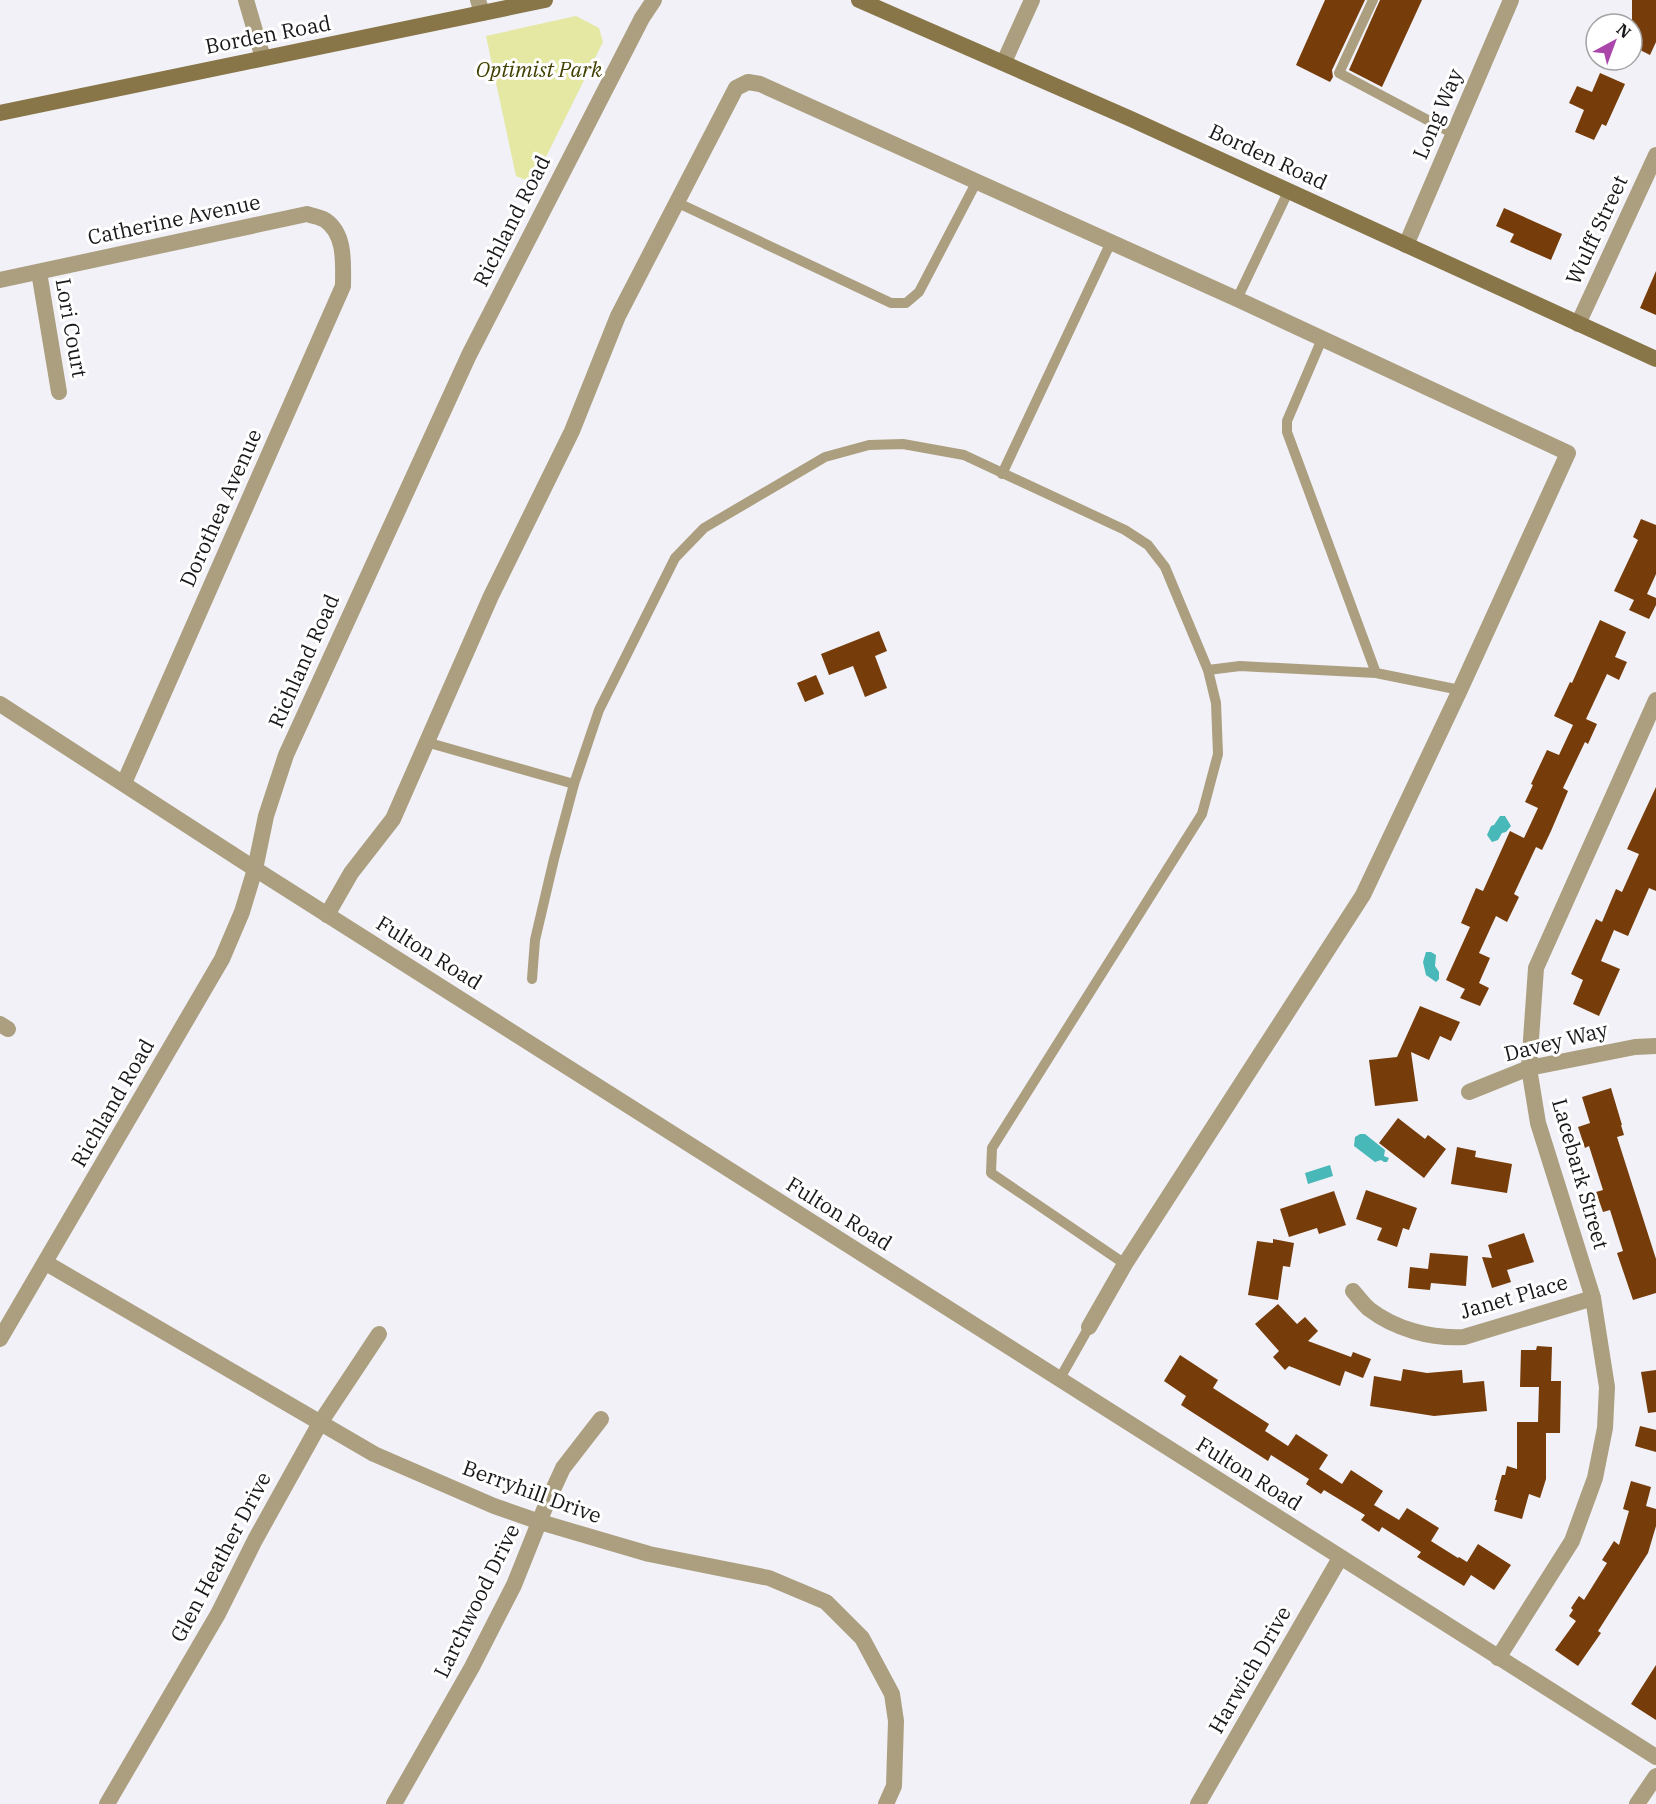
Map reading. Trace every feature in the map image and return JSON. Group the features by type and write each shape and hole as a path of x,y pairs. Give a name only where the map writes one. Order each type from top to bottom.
{"main road":[{"name":"Borden Road","path":"0,113 371,37 480,7 545,0"},
{"name":"Borden Road","path":"859,0 1004,62 1656,359"}],"street":[{"path":"246,0 263,58"},
{"name":"Richland Road","path":"0,1339 222,959 242,912 255,869 266,816 286,755 469,355 631,39 654,0"},
{"path":"1004,62 1032,0"},
{"name":"Long Way","path":"1406,245 1511,0"},
{"path":"327,915 351,873 393,819 491,596 572,431 618,316 736,87 748,82 760,84 977,181 1568,453 1363,895 1125,1264 1089,1327"},
{"name":"Wulff Street","path":"1578,324 1656,155"},
{"name":"Catherine Avenue","path":"0,280 307,214 325,220 336,232 342,248"},
{"name":"Dorothea Avenue","path":"124,783 343,286 342,248"},
{"name":"Lori Court","path":"39,272 59,392"},
{"name":"Lacebark Street","path":"1498,1658 1572,1540 1595,1478 1605,1428 1607,1387 1593,1298 1538,1123 1529,1068 1536,968 1656,700"},
{"name":"Fulton Road","path":"0,704 327,915 1656,1758"},
{"name":"Davey Way","path":"1469,1092 1529,1068 1635,1047 1656,1046"},
{"name":"Berryhill Drive","path":"46,1263 374,1454 494,1506 540,1522 649,1554 769,1578 826,1602 862,1638 891,1694 896,1721 894,1786 886,1804"},
{"name":"Janet Place","path":"1353,1291 1369,1309 1405,1329 1447,1338 1464,1337 1593,1298"},
{"name":"Glen Heather Drive","path":"107,1804 218,1614 255,1540 320,1424 379,1334"},
{"name":"Larchwood Drive","path":"394,1804 472,1666 514,1585 563,1468 601,1419"},
{"name":"Harwich Drive","path":"1198,1804 1340,1558"},
{"path":"1637,1804 1656,1776"}],"lane":[{"path":"1373,0 1339,73 1454,134"},
{"path":"676,202 891,303 906,303 919,292 977,181"},
{"path":"1237,299 1288,192"},
{"path":"1002,474 1110,242"},
{"path":"1322,339 1287,421 1287,432 1376,673"},
{"path":"532,979 535,940 574,784 599,710 675,558 704,528 825,457 869,445 903,444 964,455 1125,530 1148,545 1165,567 1208,670 1216,703 1218,754 1202,814 992,1148 991,1173 1125,1264"},
{"path":"1208,670 1240,666 1376,673 1460,690"},
{"path":"426,742 574,784"},
{"path":"1059,1380 1089,1327"}],"green space":[{"name":"Optimist Park","path":"576,16 599,28 603,42 533,183 516,176 486,36"}],"water":[{"path":"1500,816 1505,816 1511,826 1502,833 1498,840 1492,842 1487,835"},
{"path":"1426,952 1436,955 1435,966 1439,972 1439,979 1436,982 1426,975 1423,962"},
{"path":"1365,1134 1385,1150 1384,1156 1389,1158 1387,1162 1381,1160 1375,1162 1354,1146 1355,1137"},
{"path":"1330,1165 1333,1176 1308,1184 1305,1173"}],"building":[{"path":"1325,0 1365,0 1332,70 1333,77 1330,82 1296,65"},
{"path":"1380,0 1422,0 1382,87 1349,70"},
{"path":"1632,0 1656,0 1656,42 1650,55 1644,52 1644,12 1632,12"},
{"path":"1600,73 1625,84 1606,126 1602,124 1594,140 1575,132 1584,110 1569,103 1577,86 1592,92"},
{"path":"1504,208 1562,234 1551,260 1510,242 1514,234 1496,226"},
{"path":"1656,271 1656,315 1640,308"},
{"path":"1641,519 1656,525 1656,574 1647,594 1656,598 1656,605 1649,619 1629,610 1634,600 1614,591 1638,540 1633,537"},
{"path":"1600,620 1626,632 1615,657 1627,662 1619,680 1607,674 1586,719 1597,724 1588,744 1585,742 1563,788 1568,791 1551,831 1542,850 1536,847 1514,894 1519,897 1507,922 1496,916 1479,953 1490,958 1479,983 1489,988 1480,1006 1460,998 1465,989 1446,980 1470,927 1461,923 1476,888 1483,891 1510,831 1524,838 1538,808 1525,802 1547,750 1559,755 1573,725 1554,716 1570,682 1572,683"},
{"path":"879,631 887,651 875,656 887,688 865,697 853,666 829,675 821,654"},
{"path":"816,675 824,694 805,702 797,683"},
{"path":"1656,787 1656,891 1649,888 1628,936 1614,930 1601,961 1620,969 1599,1016 1573,1004 1583,980 1571,974 1596,919 1602,922 1616,889 1622,892 1639,854 1627,849"},
{"path":"1420,1006 1460,1022 1451,1041 1440,1036 1429,1060 1411,1052 1418,1101 1375,1106 1369,1060 1397,1057"},
{"path":"1611,1088 1624,1135 1617,1137 1656,1259 1656,1293 1633,1300 1617,1253 1623,1251 1610,1210 1603,1212 1596,1192 1603,1190 1589,1146 1585,1148 1578,1127 1590,1123 1582,1097"},
{"path":"1398,1118 1425,1139 1428,1135 1446,1149 1424,1178 1379,1143"},
{"path":"1457,1147 1476,1151 1475,1157 1512,1164 1507,1193 1451,1184"},
{"path":"1366,1190 1417,1208 1409,1230 1403,1228 1397,1247 1377,1240 1382,1228 1356,1219"},
{"path":"1334,1191 1346,1225 1319,1234 1317,1228 1289,1237 1280,1209"},
{"path":"1524,1233 1534,1262 1507,1270 1511,1282 1492,1288 1482,1257 1492,1258 1488,1245"},
{"path":"1273,1239 1294,1243 1290,1267 1283,1266 1278,1300 1248,1295 1257,1241 1273,1243"},
{"path":"1430,1253 1468,1256 1466,1286 1431,1283 1430,1290 1408,1288 1410,1267 1428,1269"},
{"path":"1278,1304 1297,1324 1305,1317 1318,1331 1308,1341 1351,1357 1353,1352 1371,1359 1363,1378 1345,1371 1340,1386 1289,1366 1285,1370 1273,1357 1279,1351 1255,1324"},
{"path":"1537,1346 1552,1347 1551,1381 1561,1381 1560,1433 1546,1433 1546,1479 1540,1498 1529,1494 1522,1519 1494,1511 1502,1475 1505,1475 1507,1466 1517,1469 1517,1422 1538,1422 1539,1387 1520,1387 1521,1350 1536,1350"},
{"path":"1180,1355 1218,1380 1213,1388 1269,1424 1265,1431 1288,1446 1296,1434 1328,1455 1319,1469 1342,1484 1351,1470 1383,1491 1374,1505 1399,1520 1407,1508 1439,1528 1431,1541 1467,1562 1478,1544 1511,1565 1494,1590 1471,1575 1464,1586 1417,1557 1421,1552 1382,1527 1379,1532 1361,1520 1365,1515 1324,1490 1321,1494 1306,1484 1309,1479 1271,1455 1268,1461 1181,1405 1186,1396 1164,1381"},
{"path":"1403,1369 1427,1373 1462,1370 1463,1383 1484,1381 1487,1411 1434,1416 1370,1406 1374,1376 1401,1381"},
{"path":"1656,1370 1656,1412 1648,1413 1641,1372"},
{"path":"1640,1426 1656,1430 1656,1452 1635,1446"},
{"path":"1631,1481 1651,1487 1646,1506 1656,1509 1656,1526 1648,1553 1598,1631 1601,1633 1578,1666 1555,1650 1576,1621 1569,1616 1573,1610 1571,1608 1579,1596 1584,1600 1607,1563 1602,1560 1614,1541 1619,1545 1629,1511 1623,1509"},
{"path":"1656,1665 1656,1720 1631,1704"}]}
